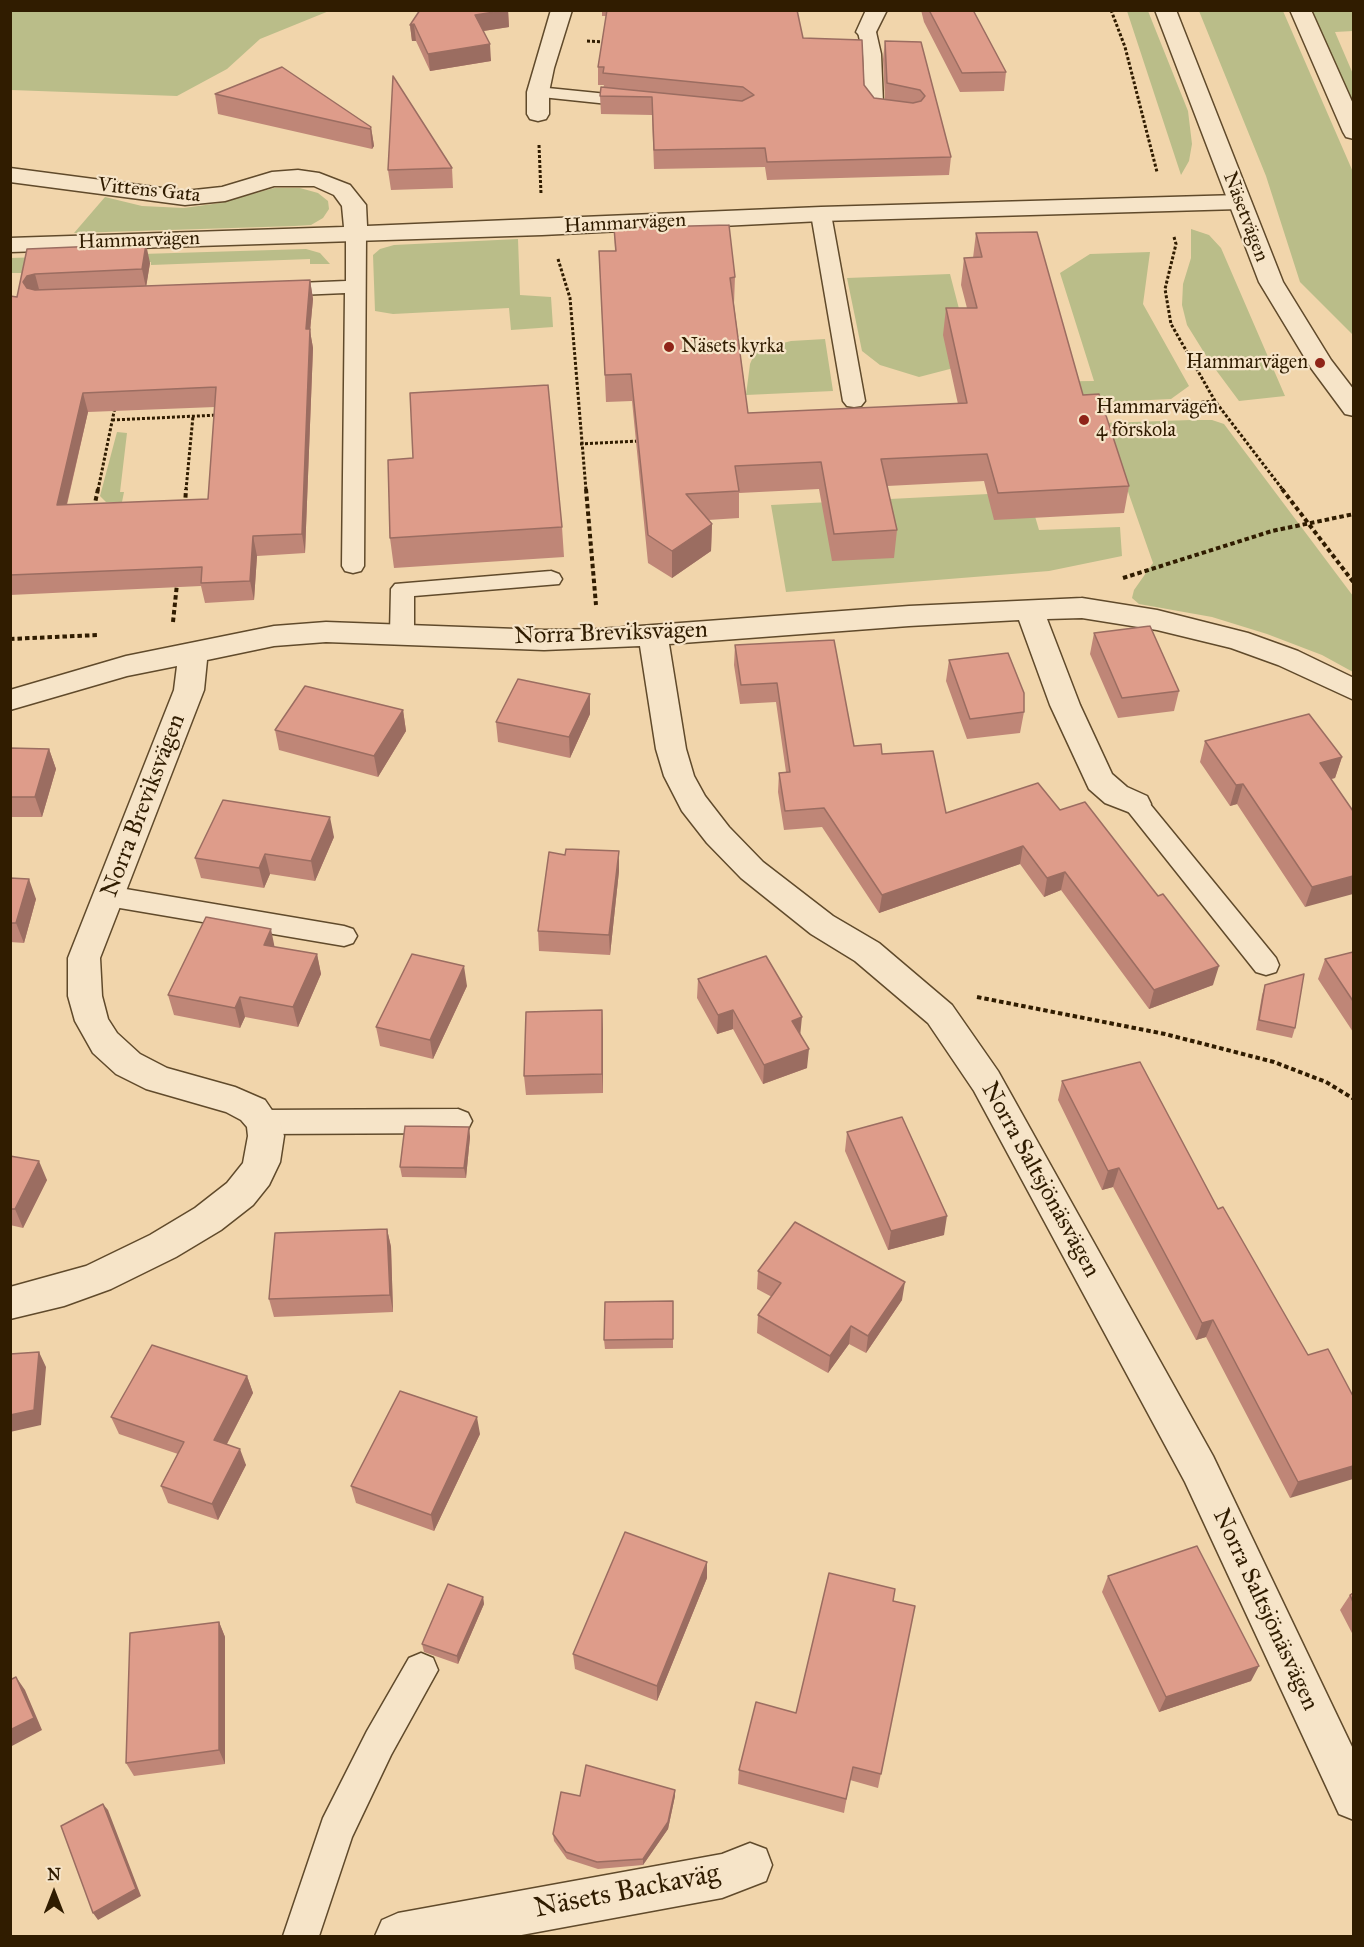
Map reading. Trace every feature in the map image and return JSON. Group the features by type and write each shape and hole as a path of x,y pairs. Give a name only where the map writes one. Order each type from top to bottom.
{"street":[{"path":"538,114 538,92 550,40 562,10"},
{"path":"867,32 877,10"},
{"name":"Näsetvägen","path":"1165,10 1271,282 1320,363 1353,408"},
{"path":"1300,10 1353,131"},
{"name":"Vittens Gata","path":"10,175 185,198 225,194 272,179 298,177 319,180 342,190 354,205 356,235"},
{"name":"Hammarvägen","path":"10,245 569,227 821,214 1239,202"},
{"name":"Norra Breviksvägen","path":"10,700 126,666 274,636 326,632 544,640 599,639 909,616 1082,608 1168,622 1238,640 1288,658 1353,690"},
{"path":"1030,612 1065,705 1100,781 1116,795 1136,804"},
{"name":"Norra Saltsjönäsvägen","path":"653,635 671,749 679,776 693,803 718,835 752,870 822,925 867,952 940,1014 987,1081 1199,1469 1353,1799"},
{"name":"Norra Breviksvägen","path":"193,651 189,690 84,958 85,996 92,1021 105,1043 129,1064 158,1079 235,1101 253,1110 263,1122"},
{"path":"10,1302 64,1290 98,1278 163,1246 208,1219 240,1194 256,1174 265,1149 263,1122"},
{"name":"Näsets Backaväg","path":"398,1936 722,1876 750,1865"}],"lane":[{"path":"867,32 872,54 874,103 879,110 912,114"},
{"path":"538,92 651,103"},
{"path":"821,214 854,401"},
{"path":"353,566 356,235"},
{"path":"252,291 355,287"},
{"path":"402,633 403,589 551,579"},
{"path":"1136,804 1266,965"},
{"path":"108,896 344,936"},
{"path":"263,1122 458,1121"},
{"path":"301,1936 336,1831 380,1743 421,1670"}],"path":[{"path":"1111,10 1125,47 1152,152 1168,203 1176,244 1165,289 1171,324 1215,401 1353,584"},
{"path":"550,40 607,42"},
{"path":"538,114 542,228"},
{"path":"569,227 571,237 552,238 570,298 580,444 599,639"},
{"path":"94,512 117,397"},
{"path":"1098,413 1215,401"},
{"path":"112,420 228,415"},
{"path":"185,507 193,416"},
{"path":"580,444 652,440"},
{"path":"1082,608 1091,593 1121,579 1175,560 1308,523 1353,514"},
{"path":"169,630 172,624 177,578"},
{"path":"972,996 1165,1034 1274,1062 1326,1082 1353,1099"}],"green space":[{"path":"11,10 329,11 260,39 227,69 177,96 11,90"},
{"path":"1127,11 1148,11 1188,111 1192,144 1189,161 1181,175"},
{"path":"1199,11 1283,11 1353,172 1353,335 1300,282 1266,176"},
{"path":"1311,11 1353,11 1353,31 1335,32 1353,74 1353,103"},
{"path":"274,188 300,188 318,193 328,201 329,209 323,218 311,225 74,233 105,197 142,206 184,208 220,203"},
{"path":"1191,229 1209,235 1221,248 1285,396 1239,401 1210,362 1187,325 1182,305 1183,284 1191,258"},
{"path":"518,239 520,295 551,297 553,327 511,330 509,308 393,314 375,311 373,255 380,249 394,245"},
{"path":"306,249 320,253 330,264 310,264 310,259 151,265 151,262 25,267 23,273 11,273 10,258"},
{"path":"1150,252 1143,304 1189,386 1171,399 1003,407 1009,382 1094,381 1060,273 1090,254"},
{"path":"950,274 973,363 919,377 880,365 862,351 847,278"},
{"path":"825,339 833,391 746,395 750,364 756,350 791,341"},
{"path":"1212,420 1224,424 1353,596 1353,672 1322,655 1267,634 1212,617 1139,604 1132,598 1134,590 1153,563 1104,423"},
{"path":"117,432 127,433 120,492 124,492 122,502 106,502 100,496"},
{"path":"1028,492 1039,530 1120,527 1122,556 1049,571 786,592 771,505"}],"building":[{"path":"420,10 507,10 475,15 490,44 428,54 414,24 410,25"},
{"path":"607,10 797,10 803,38 862,40 864,85 874,98 913,103 921,101 925,96 920,90 887,83 885,41 921,42 951,157 767,162 765,148 654,150 652,97 600,96 601,87 742,101 754,95 743,87 603,73 604,67 598,67"},
{"path":"929,10 973,10 1006,72 962,73"},
{"path":"282,67 371,127 370,129 215,94"},
{"path":"393,76 452,168 388,170"},
{"path":"729,225 735,277 730,278 748,413 967,403 946,308 977,308 964,258 982,257 976,233 1037,232 1083,395 1099,394 1129,486 998,493 987,454 881,459 897,530 834,534 821,462 735,466 739,491 686,494 712,524 672,551 648,535 631,374 605,375 599,251 616,251 614,228"},
{"path":"146,244 142,269 27,276 23,282 27,288 35,290 310,280 306,329 310,329 302,534 253,536 250,581 201,583 202,567 10,575 10,296 17,297 27,249","holes":["216,387 208,499 57,505 83,393"]},
{"path":"548,385 562,527 390,538 388,460 413,458 410,393"},
{"path":"1150,626 1179,691 1122,698 1094,633"},
{"path":"834,640 854,746 881,744 882,754 933,751 946,813 1038,783 1060,810 1085,802 1158,896 1163,894 1219,966 1154,990 1065,872 1047,878 1023,846 882,895 824,808 785,811 779,773 790,772 777,683 741,685 735,645"},
{"path":"1008,653 1024,693 1024,712 970,719 949,660"},
{"path":"518,679 590,694 569,737 496,722"},
{"path":"305,686 403,710 374,756 275,730"},
{"path":"1309,714 1342,757 1320,763 1353,811 1353,876 1312,887 1243,784 1236,785 1205,741"},
{"path":"10,748 49,749 35,797 10,797"},
{"path":"223,800 330,817 311,861 265,854 259,868 195,858"},
{"path":"566,849 619,851 609,935 538,931 549,852 565,855"},
{"path":"10,878 29,879 16,923 10,923"},
{"path":"206,917 271,929 264,945 317,954 293,1007 240,997 235,1008 168,995"},
{"path":"1353,952 1353,1001 1325,959"},
{"path":"412,954 464,966 430,1040 376,1027"},
{"path":"766,956 802,1017 792,1021 809,1049 764,1065 733,1010 718,1015 698,979"},
{"path":"1304,974 1295,1028 1259,1020 1265,985"},
{"path":"602,1010 602,1074 524,1076 526,1012"},
{"path":"1140,1062 1218,1209 1223,1207 1308,1355 1328,1349 1353,1396 1353,1466 1298,1482 1213,1320 1202,1323 1119,1168 1108,1171 1062,1081"},
{"path":"902,1117 947,1216 891,1231 847,1132"},
{"path":"405,1126 469,1127 464,1168 400,1167"},
{"path":"10,1156 39,1161 15,1209 10,1209"},
{"path":"795,1222 905,1282 868,1336 851,1326 830,1356 758,1315 781,1283 758,1271"},
{"path":"387,1229 390,1295 269,1299 275,1233"},
{"path":"673,1301 673,1339 604,1340 605,1302"},
{"path":"152,1345 247,1376 214,1440 240,1449 212,1504 161,1486 184,1442 111,1417"},
{"path":"39,1352 34,1410 10,1415 10,1354"},
{"path":"400,1391 477,1417 431,1515 351,1486"},
{"path":"625,1532 707,1562 657,1686 573,1654"},
{"path":"1197,1546 1259,1666 1166,1697 1108,1576"},
{"path":"829,1573 895,1589 893,1601 915,1606 881,1774 853,1767 846,1799 739,1770 756,1702 796,1713"},
{"path":"448,1584 483,1597 457,1656 422,1644"},
{"path":"219,1622 219,1750 126,1763 130,1633"},
{"path":"16,1677 34,1718 10,1730 10,1680"},
{"path":"586,1765 675,1790 668,1822 643,1859 597,1862 566,1852 553,1834 561,1792 580,1796"},
{"path":"103,1804 136,1889 93,1913 61,1826"}],"place":[{"name":"Näsets kyrka","path":"669,347"},
{"name":"Hammarvägen","path":"1320,363"},
{"name":"Hammarvägen 4 förskola","path":"1084,420"}]}
